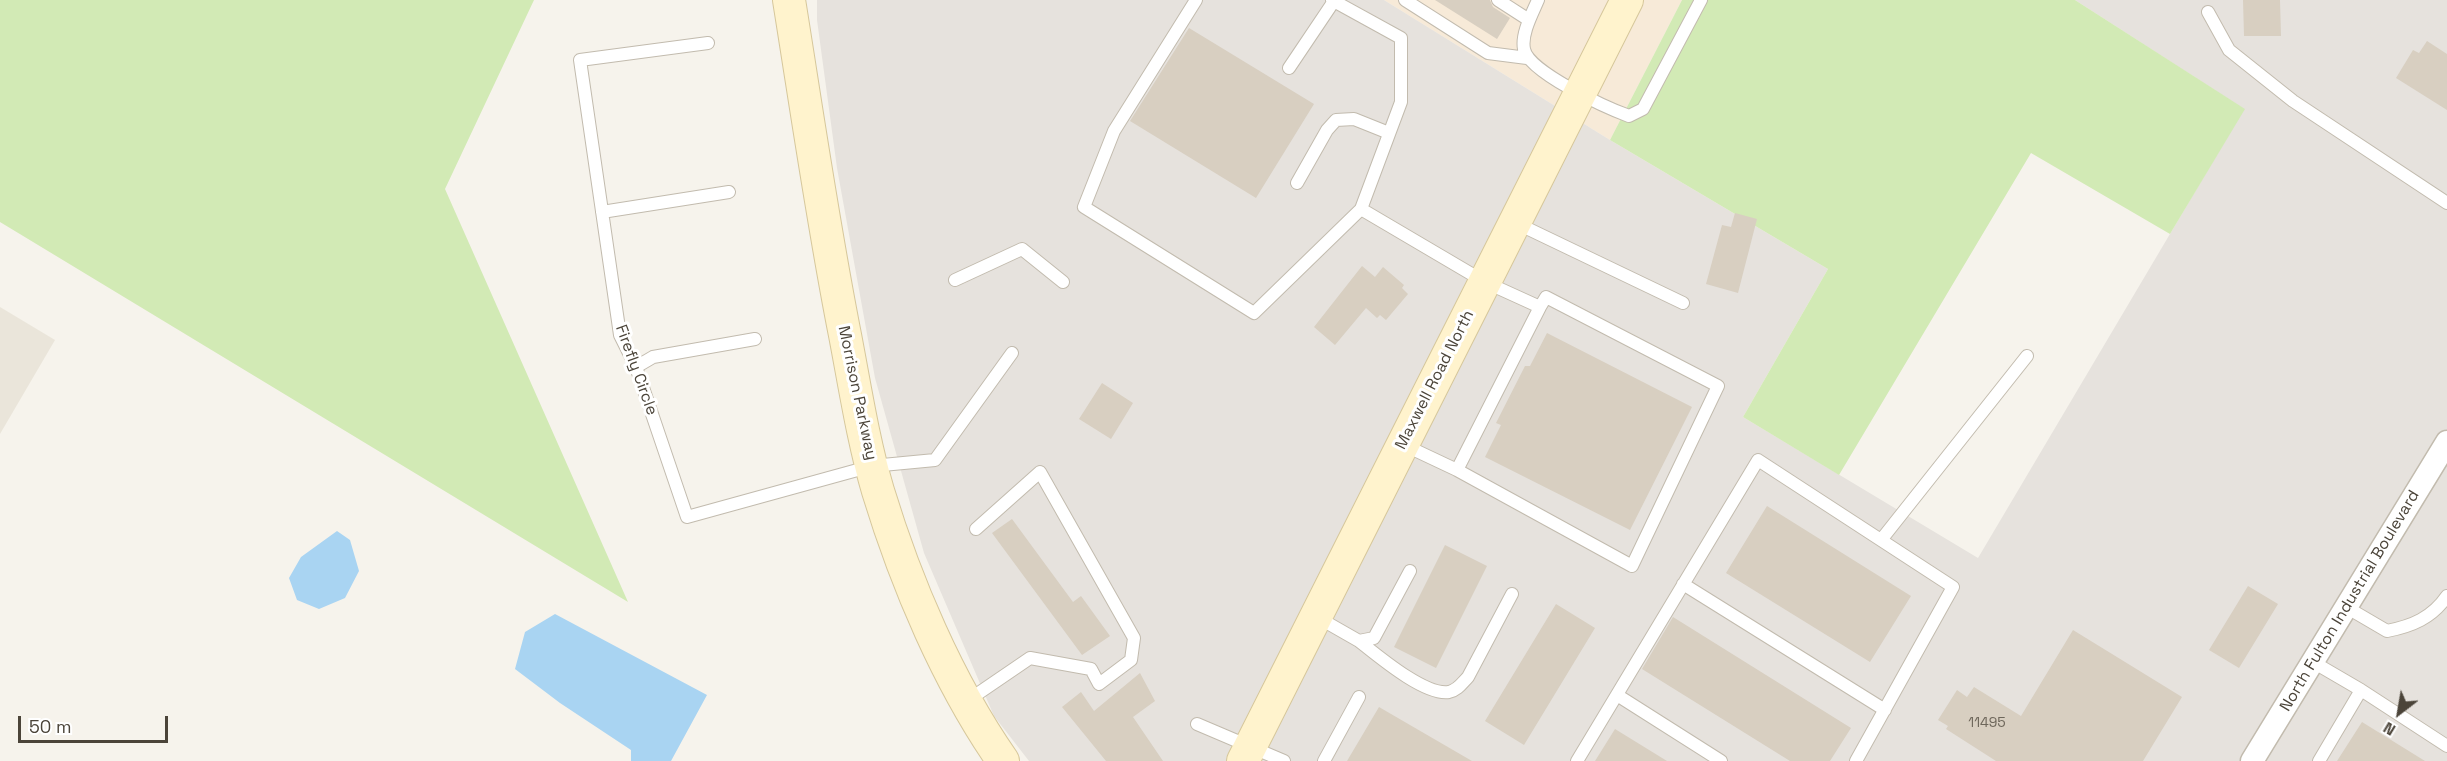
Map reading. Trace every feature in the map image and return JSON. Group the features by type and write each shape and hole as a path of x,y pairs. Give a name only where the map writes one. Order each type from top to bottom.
{"street":[{"name":"Morrison Parkway","path":"789,0 835,284 872,466 903,565 933,636 983,733 1003,761"},
{"name":"Maxwell Road North","path":"1247,754 1627,0"},
{"name":"North Fulton Industrial Boulevard","path":"2252,761 2447,442"}],"lane":[{"path":"1196,0 1114,131 1084,207 1254,313 1361,209 1401,102 1401,38 1333,0 1289,68"},
{"path":"1405,0 1488,52 1527,58 1603,107 1629,116 1643,109 1701,0"},
{"path":"1498,0 1529,20"},
{"path":"1527,58 1523,48 1529,20 1538,0"},
{"path":"2208,12 2229,50 2236,56 2293,101 2447,203"},
{"name":"Firefly Circle","path":"708,43 580,60 620,335 636,367 687,517 872,466 935,460 1012,353"},
{"path":"1297,183 1336,120 1354,119 1389,134"},
{"path":"602,212 729,192"},
{"path":"1361,209 1485,282 1540,307"},
{"path":"1515,223 1683,303"},
{"path":"955,280 1022,249 1063,282"},
{"path":"1403,444 1457,470 1632,566 1718,386 1546,297 1457,470"},
{"path":"636,367 652,357 755,339"},
{"path":"1881,540 2026,356"},
{"path":"1577,761 1758,460 1953,586 1856,761"},
{"path":"967,701 1030,658 1091,669 1099,684 1131,660 1134,638 1040,472 976,529"},
{"path":"1359,641 1374,638 1410,571"},
{"path":"1683,584 1885,710"},
{"path":"1316,617 1359,641 1391,666 1438,691 1449,692 1459,688 1468,677 1512,594"},
{"path":"2346,607 2387,631 2412,626 2438,608 2447,596"},
{"path":"2313,662 2447,746"},
{"path":"2319,761 2361,690"},
{"path":"1617,695 1721,761"},
{"path":"1324,761 1359,697"},
{"path":"1197,724 1247,754 1284,761"}],"shaded area":[{"path":"817,0 1384,0 1610,140 1828,269 1743,417 1978,558 2244,109 2075,0 2447,0 2447,761 1029,761 994,716 924,553 875,378 837,168 817,20"},
{"path":"1384,0 1682,0 1610,140"},
{"path":"0,307 55,340 0,434"}],"green space":[{"path":"0,0 534,0 445,189 628,602 0,222"},
{"path":"1682,0 2075,0 2245,109 2170,234 2031,153 1839,475 1743,417 1828,269 1610,140"}],"water":[{"path":"337,531 350,540 359,571 345,598 319,609 297,600 289,578 301,557"},
{"path":"555,614 707,695 671,761 631,761 631,750 560,703 515,669 525,632"}],"building":[{"path":"1435,0 1490,0 1493,7 1510,18 1497,39"},
{"path":"2243,0 2280,0 2281,36 2244,36"},
{"path":"1189,28 1314,104 1256,198 1130,121"},
{"path":"2427,41 2447,54 2447,110 2396,78 2413,50 2419,53"},
{"path":"1735,213 1757,219 1738,293 1706,284 1722,225 1731,227"},
{"path":"1362,266 1375,277 1383,267 1404,285 1402,288 1408,294 1386,320 1380,315 1377,318 1366,308 1335,345 1314,327"},
{"path":"1547,333 1692,407 1630,530 1485,457 1501,425 1496,423 1525,366 1530,366"},
{"path":"1102,383 1133,403 1111,439 1079,419"},
{"path":"1767,506 1911,596 1870,662 1726,573"},
{"path":"1012,519 1073,602 1081,596 1110,636 1082,655 992,533"},
{"path":"1445,545 1487,566 1436,668 1394,647"},
{"path":"2248,586 2278,604 2239,668 2209,650"},
{"path":"1556,604 1595,628 1524,745 1485,721"},
{"path":"1673,617 1851,728 1830,761 1790,761 1642,669"},
{"path":"2073,630 2182,697 2143,761 1996,761 1946,729 1948,726 1938,720 1957,690 1967,697 1974,687 2021,716"},
{"path":"1140,673 1155,701 1133,717 1163,761 1106,761 1062,707 1081,692 1094,711"},
{"path":"1379,707 1472,761 1347,761"},
{"path":"2362,722 2425,761 2337,761"},
{"path":"1615,729 1667,761 1595,761"}]}
